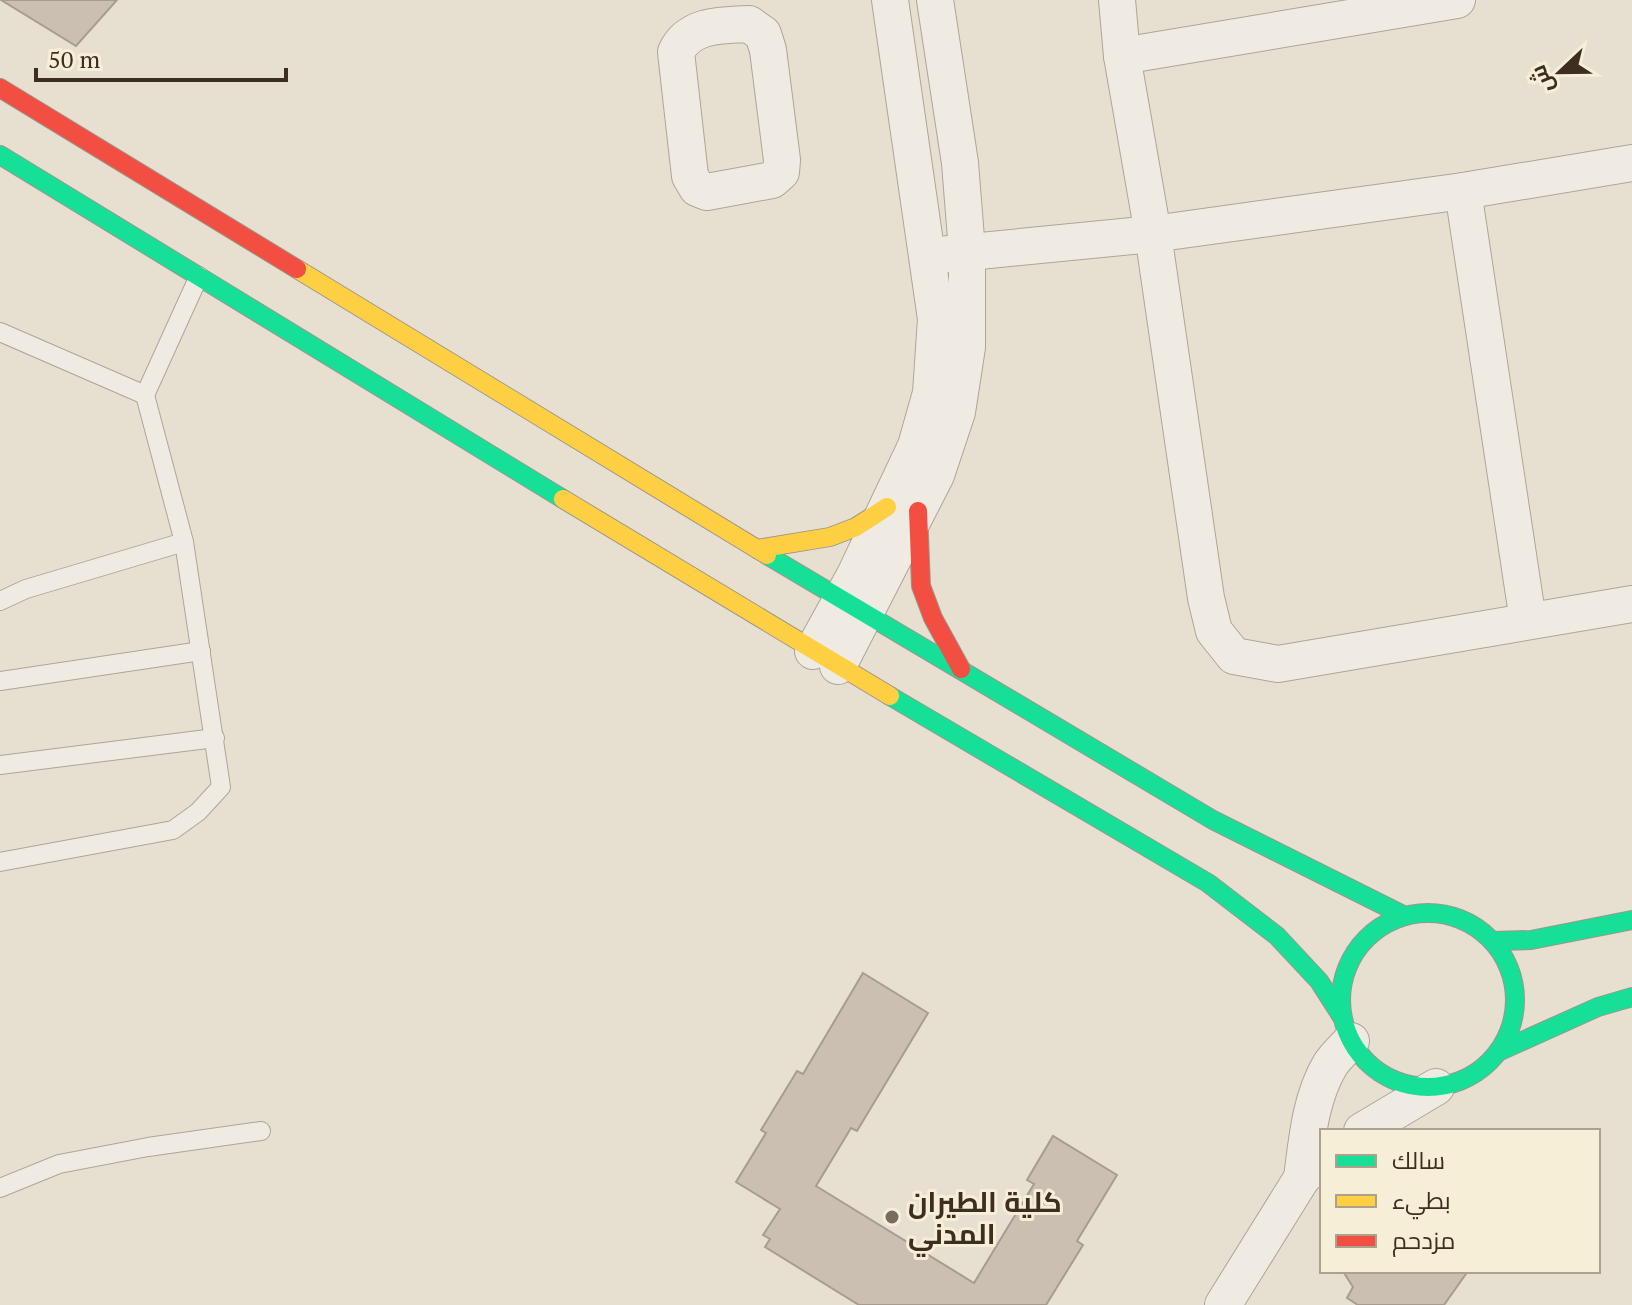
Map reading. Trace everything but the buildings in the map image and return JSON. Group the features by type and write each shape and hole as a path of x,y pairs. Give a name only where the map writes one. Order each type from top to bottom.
{"street":[{"path":"826,658 903,509 931,393 936,319 890,0"},
{"path":"757,549 830,537 903,509 936,475 957,412 967,347 967,251 960,163 935,0"},
{"path":"1117,0 1122,56 1153,234 1206,598 1214,631 1234,656 1278,664 1632,604"},
{"path":"1122,56 1457,0"},
{"path":"713,12 749,24 763,34 768,50 782,160 781,172 772,180 707,192 697,188 690,176 676,52 681,41 713,12"},
{"path":"0,88 757,549 1213,820 1405,916"},
{"path":"0,155 826,658 1208,883 1277,936 1319,981 1346,1029 1366,1062 1386,1077 1410,1086 1436,1087 1459,1082 1481,1070 1498,1052 1512,1026 1515,995 1508,966 1492,941 1474,926 1452,917 1429,913 1405,916 1381,926 1362,944 1348,966 1341,991 1346,1029 1318,1091 1308,1130 1312,1169 1223,1305"},
{"path":"929,256 1153,234 1463,191 1632,163"},
{"path":"1463,191 1528,621"},
{"path":"903,509 921,586 933,618 962,671"},
{"path":"1492,941 1531,940 1632,920"},
{"path":"1498,1052 1598,1007 1632,997"},
{"path":"1365,1129 1436,1087"}],"lane":[{"path":"0,861 173,830 198,812 221,787 184,542 145,395 199,276"},
{"path":"0,332 145,395"},
{"path":"0,601 26,589 184,542"},
{"path":"0,681 201,651"},
{"path":"0,765 215,738"},
{"path":"0,1188 59,1164 148,1147 261,1131"}],"traffic: fast":[{"path":"0,155 563,499"},
{"path":"767,555 1213,820 1405,916"},
{"path":"890,696 1208,883 1277,936 1319,981 1342,1017"},
{"path":"1428,913 1461,920 1489,939 1508,967 1515,1000 1508,1033 1489,1061 1461,1080 1428,1087 1395,1080 1367,1061 1348,1033 1341,1000 1348,967 1367,939 1395,920 1428,913"},
{"path":"1492,941 1531,940 1632,920"},
{"path":"1498,1052 1598,1007 1632,997"}],"traffic: slow":[{"path":"297,269 767,555"},
{"path":"563,499 890,696"},
{"path":"757,549 830,537 856,527 887,507"}],"traffic: jam":[{"path":"0,88 297,269"},
{"path":"918,511 921,586 933,618 961,669"}],"place":[{"name":"كلية الطيران المدني","path":"892,1217"}]}
